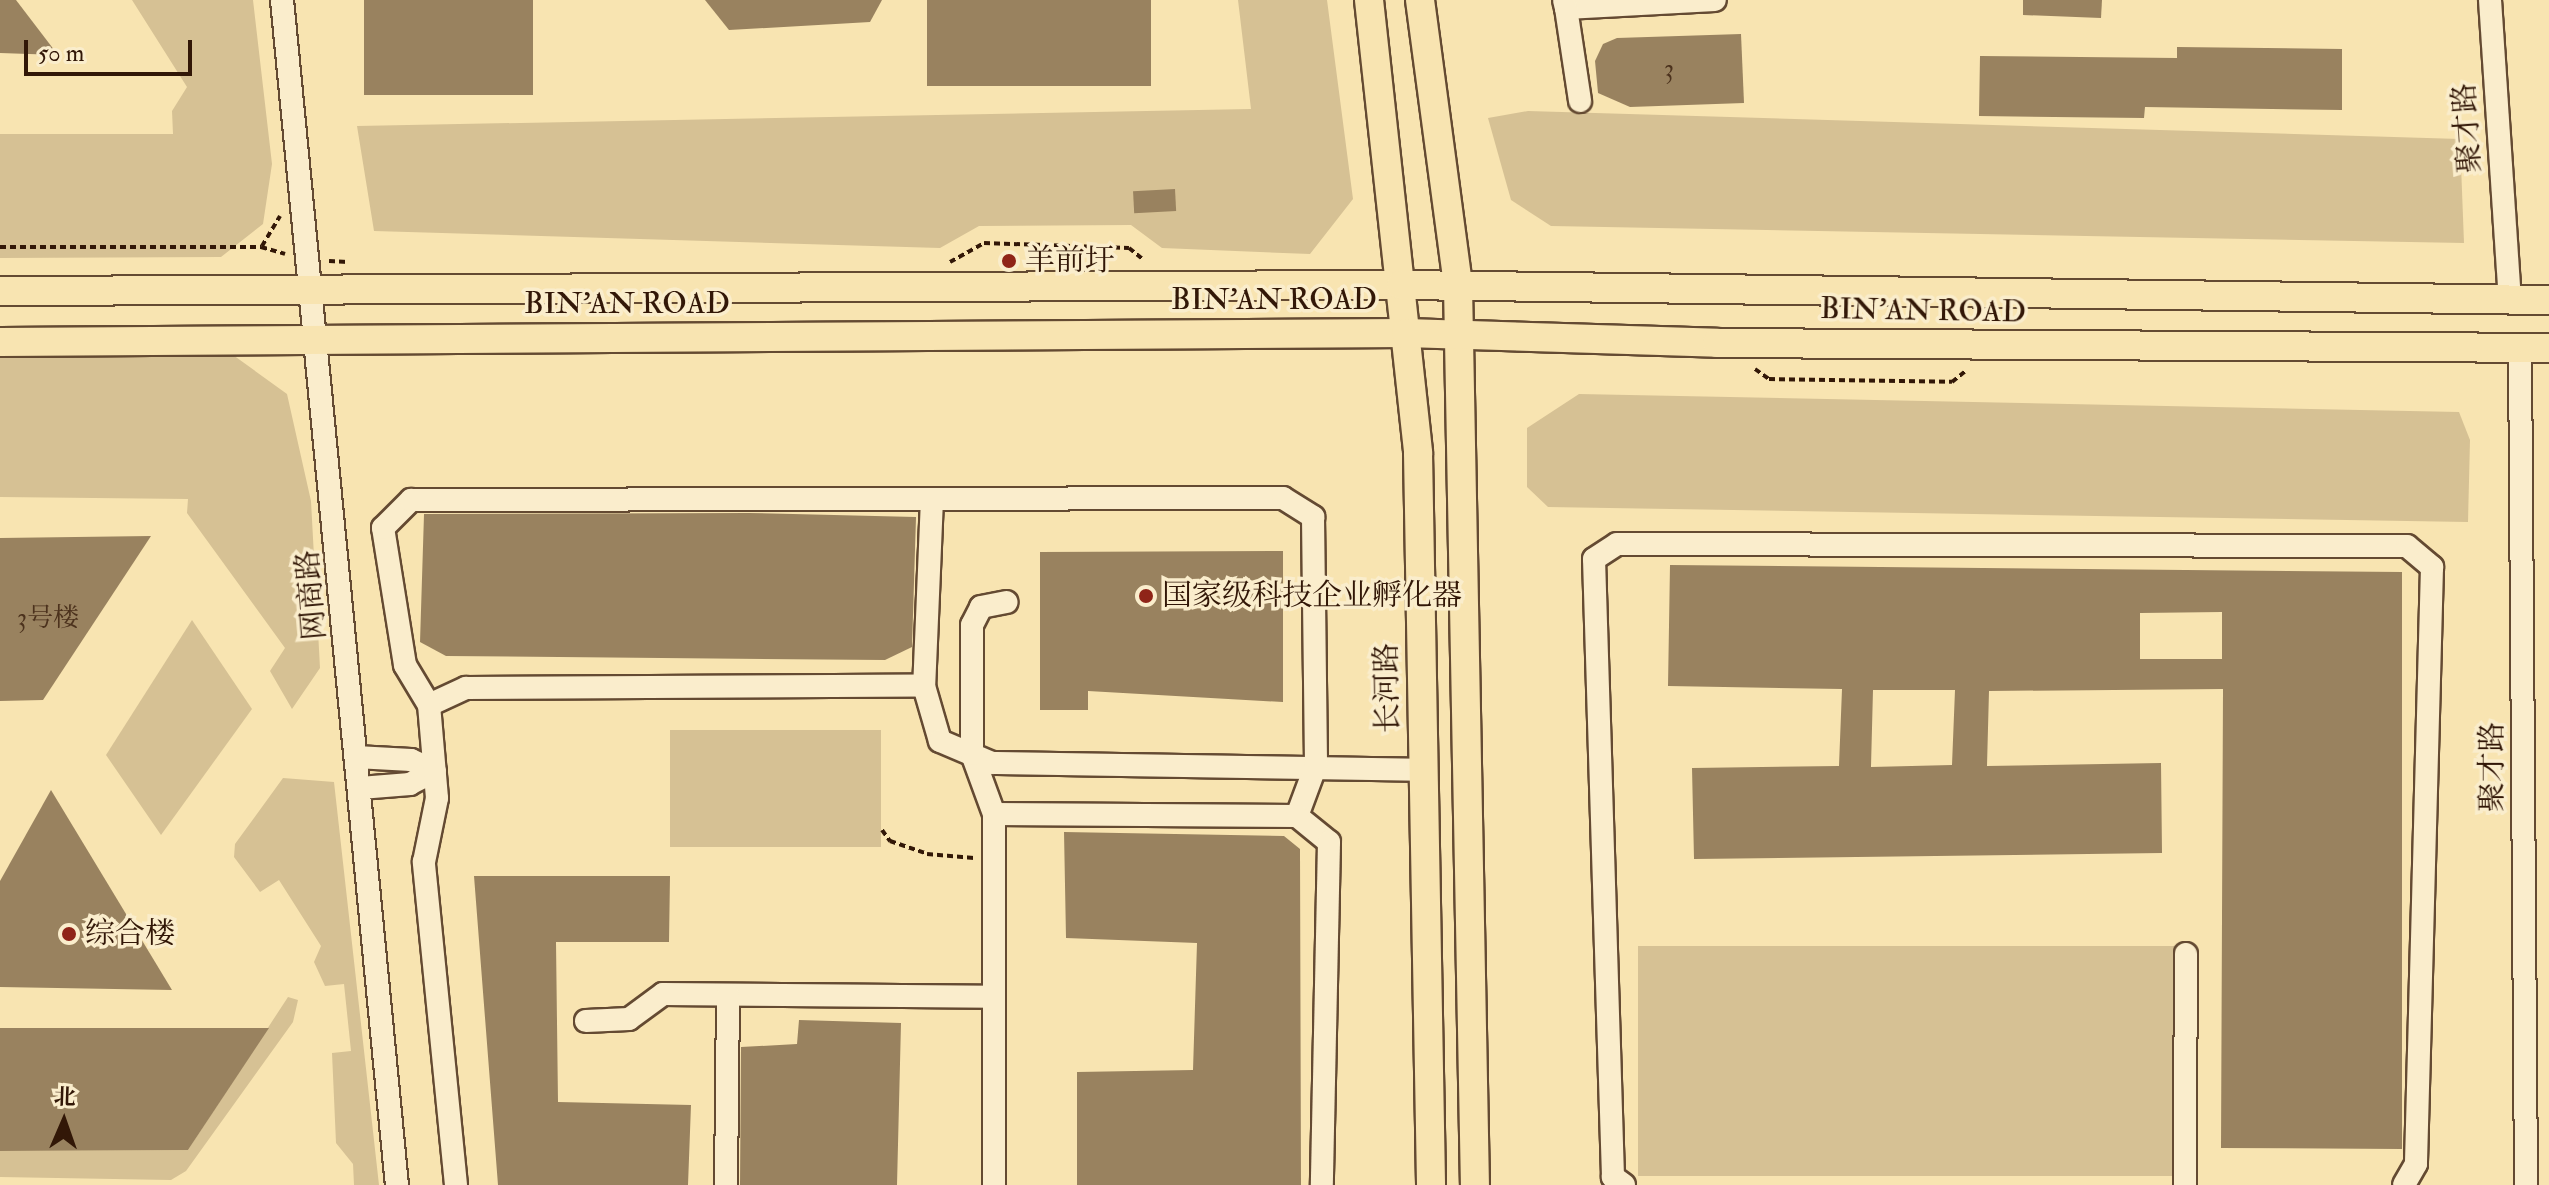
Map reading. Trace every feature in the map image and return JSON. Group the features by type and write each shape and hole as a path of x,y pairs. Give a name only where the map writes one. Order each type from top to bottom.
{"main road":[{"name":"长河路","path":"1369,0 1418,453 1431,1185"},
{"path":"1420,0 1458,286 1475,1185"},
{"name":"BIN'AN ROAD","path":"0,291 310,273 2549,300"},
{"name":"BIN'AN ROAD","path":"0,342 1459,333 1717,343 2549,348"}],"street":[{"name":"网商路","path":"282,0 319,341 397,1185"},
{"path":"1580,101 1565,4 1715,0"},
{"name":"聚才路","path":"2490,0 2510,299"},
{"name":"聚才路","path":"2520,348 2526,1185"},
{"path":"456,1185 424,862 435,771 429,705 405,665 383,528 411,500 1283,498 1313,517 1316,765 1297,816"},
{"path":"932,499 924,686 940,741 992,763 1316,765 1423,770"},
{"path":"1624,1185 1613,1177 1594,559 1617,544 2407,546 2432,567 2416,1164 2404,1185"},
{"path":"994,1185 992,997 997,860 994,814 972,754 972,625 981,607 1007,602"},
{"path":"429,705 466,688 924,686"},
{"path":"356,757 411,760 435,771"},
{"path":"360,788 410,784 435,771"},
{"path":"994,814 1297,816 1329,842 1322,1185"},
{"path":"2185,1185 2186,954"},
{"path":"586,1021 629,1019 663,994 992,997"},
{"path":"726,1185 728,995"}],"path":[{"path":"946,264 984,243 1129,248 1179,284"},
{"path":"0,247 261,247 310,273 361,263"},
{"path":"1717,343 1769,379 1952,382 1996,346"},
{"path":"882,830 890,841 927,854 997,860"}],"shaded area":[{"path":"132,0 253,0 272,164 263,224 221,257 0,258 0,134 173,134 172,111 187,87"},
{"path":"1238,0 1327,0 1353,199 1310,254 1162,248 1131,225 979,226 940,248 374,231 357,126 1251,109"},
{"path":"1528,111 2460,139 2464,243 1551,226 1511,200 1488,118"},
{"path":"0,355 233,355 287,394 311,501 320,668 292,709 270,671 285,648 187,513 188,499 0,497"},
{"path":"1579,394 2459,412 2470,440 2468,522 1548,507 1527,487 1527,428"},
{"path":"192,620 252,709 161,835 106,755"},
{"path":"670,730 881,730 881,847 670,847"},
{"path":"283,778 334,782 379,1185 354,1185 353,1164 336,1143 332,1053 351,1051 344,984 325,986 314,962 321,946 279,880 260,892 234,857 235,844"},
{"path":"1638,946 2177,946 2177,1176 1638,1176"},
{"path":"288,997 298,1000 293,1022 186,1171 171,1180 0,1177 0,1151 188,1150"}],"building":[{"path":"0,0 16,0 58,55 0,53"},
{"path":"364,0 533,0 533,95 364,95"},
{"path":"705,0 882,0 870,22 729,30"},
{"path":"927,0 1151,0 1151,86 927,86"},
{"path":"2023,0 2102,0 2101,18 2023,15"},
{"path":"1741,34 1744,103 1630,107 1598,93 1595,61 1603,44 1617,38"},
{"path":"2177,47 2342,49 2342,110 2145,107 2144,118 1979,116 1980,56 2177,58"},
{"path":"1175,189 1176,211 1134,213 1133,191"},
{"path":"749,513 916,517 912,647 885,660 446,656 420,642 424,514"},
{"path":"151,536 43,700 0,701 0,538"},
{"path":"1283,551 1283,702 1088,691 1088,710 1040,710 1040,552"},
{"path":"1670,565 2402,572 2402,1149 2221,1148 2223,689 1989,691 1987,766 2161,763 2162,853 1694,859 1692,768 1839,766 1842,689 1668,686","holes":["2222,612 2222,659 2140,659 2140,613","1873,690 1955,690 1952,765 1871,767"]},
{"name":"综合楼","path":"51,790 172,990 0,987 0,881"},
{"path":"1064,832 1284,836 1300,849 1301,1185 1077,1185 1077,1072 1193,1070 1197,943 1066,938"},
{"path":"474,876 670,876 669,942 556,942 558,1102 691,1105 688,1185 498,1185"},
{"path":"799,1020 901,1023 897,1185 740,1185 741,1047 797,1044"},
{"path":"0,1028 269,1028 188,1150 0,1151"}],"place":[{"name":"羊前圩","path":"1009,261"},
{"name":"国家级科技企业孵化器","path":"1146,596"},
{"name":"综合楼","path":"69,934"}]}
